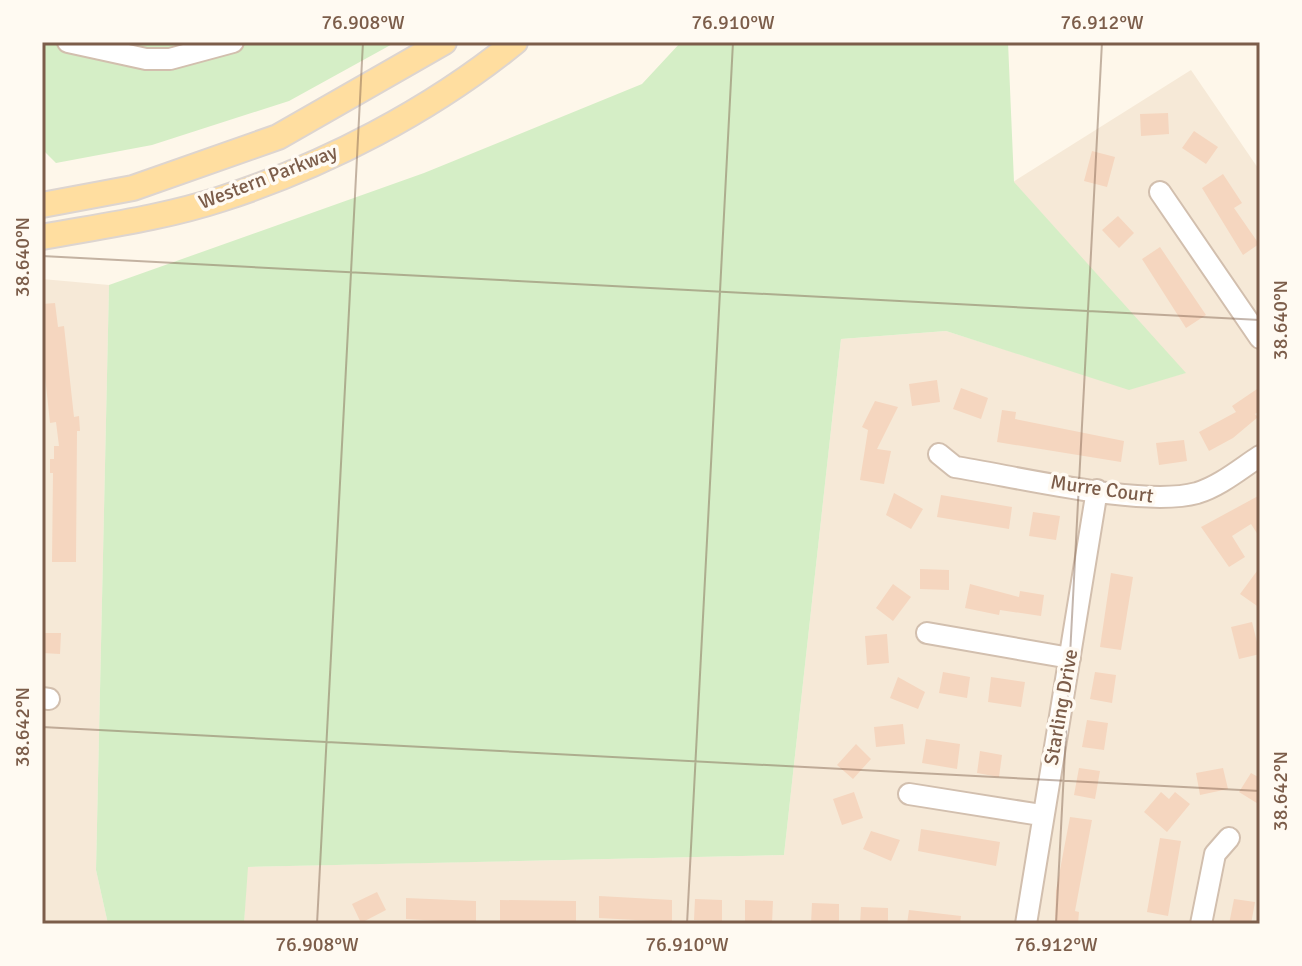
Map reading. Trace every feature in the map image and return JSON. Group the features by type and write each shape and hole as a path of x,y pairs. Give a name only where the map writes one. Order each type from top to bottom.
{"main road":[{"name":"Western Parkway","path":"42,205 133,188 278,137 444,42"},
{"name":"Western Parkway","path":"42,237 155,216 221,199 321,161 425,103 515,42"}],"street":[{"path":"68,42 146,59 170,59 233,42"},
{"path":"1160,192 1260,338"},
{"name":"Murre Court","path":"939,454 955,467 1162,498 1197,493 1260,456"},
{"name":"Starling Drive","path":"1026,924 1041,815 1097,490"},
{"path":"927,633 1070,658"},
{"path":"909,794 1041,815"},
{"path":"1201,924 1215,854 1229,838"}],"shaded area":[{"path":"1191,70 1260,171 1260,924 244,924 247,867 784,855 841,339 946,331 1129,389 1185,373 1013,182"},
{"path":"42,279 109,285 96,870 108,924 42,924"}],"green space":[{"path":"42,42 396,42 289,101 152,145 56,163 42,149"},
{"path":"681,42 1008,42 1014,182 1186,373 1129,390 946,331 841,339 784,855 248,867 244,924 108,924 96,870 109,285 424,173 642,84"}],"building":[{"path":"1168,113 1169,134 1141,136 1140,114"},
{"path":"1194,131 1218,147 1206,164 1182,148"},
{"path":"1092,151 1115,157 1107,187 1084,181"},
{"path":"1223,174 1242,203 1234,208 1259,244 1243,255 1202,188"},
{"path":"1118,216 1134,233 1119,248 1102,230"},
{"path":"1160,247 1206,315 1186,328 1142,259"},
{"path":"55,303 58,327 64,326 74,417 79,416 76,562 52,562 53,473 50,473 50,459 54,459 54,446 59,446 56,422 50,423 42,348 42,304"},
{"path":"937,380 940,402 912,406 909,384"},
{"path":"1260,387 1260,411 1255,414 1258,417 1233,438 1209,451 1199,432 1236,412 1232,406"},
{"path":"961,388 988,398 981,419 953,409"},
{"path":"875,401 898,407 877,449 891,451 884,484 860,480 868,430 862,427"},
{"path":"1002,410 1016,412 1015,419 1124,441 1121,462 997,442"},
{"path":"1184,440 1187,461 1159,465 1156,443"},
{"path":"894,493 923,509 911,529 886,515"},
{"path":"941,495 1012,507 1009,529 937,517"},
{"path":"1260,495 1260,538 1251,524 1232,536 1245,557 1229,567 1201,527"},
{"path":"1033,512 1060,516 1056,540 1029,536"},
{"path":"1260,567 1260,608 1240,594"},
{"path":"920,569 949,570 949,590 920,589"},
{"path":"1111,573 1133,577 1121,650 1100,647"},
{"path":"893,584 911,597 893,621 876,608"},
{"path":"970,584 1019,597 1020,591 1044,595 1041,616 1000,610 999,615 965,608"},
{"path":"1252,622 1260,654 1239,659 1231,627"},
{"path":"42,633 61,633 60,654 42,653"},
{"path":"887,634 889,663 867,665 865,636"},
{"path":"943,672 970,677 967,698 939,693"},
{"path":"1095,672 1116,675 1112,703 1090,699"},
{"path":"898,677 925,692 918,709 890,698"},
{"path":"991,677 1025,682 1021,707 988,702"},
{"path":"1087,720 1108,723 1104,750 1082,747"},
{"path":"903,724 905,744 876,747 874,727"},
{"path":"926,739 960,744 957,769 922,763"},
{"path":"856,744 871,759 853,779 837,765"},
{"path":"980,751 1002,755 999,777 977,773"},
{"path":"1079,768 1100,771 1095,799 1074,795"},
{"path":"1223,768 1228,789 1200,795 1196,773"},
{"path":"1251,773 1260,778 1260,805 1239,792"},
{"path":"854,792 863,818 842,825 833,799"},
{"path":"1161,792 1169,799 1175,792 1190,804 1167,832 1144,812"},
{"path":"1070,817 1092,820 1075,911 1079,912 1078,924 1055,924 1056,891"},
{"path":"921,829 1000,842 996,866 918,851"},
{"path":"871,831 900,840 891,861 863,849"},
{"path":"1160,838 1181,841 1168,916 1147,912"},
{"path":"377,892 386,910 361,923 352,904"},
{"path":"599,896 672,900 672,922 599,918"},
{"path":"406,898 476,901 476,923 406,919"},
{"path":"695,899 722,900 722,921 694,920"},
{"path":"1234,899 1255,902 1251,924 1229,924"},
{"path":"500,900 576,901 576,922 500,922"},
{"path":"745,900 773,901 772,923 745,922"},
{"path":"812,903 839,904 839,924 811,924"},
{"path":"861,907 888,908 888,924 860,924"},
{"path":"909,910 961,916 960,924 907,924"}]}
